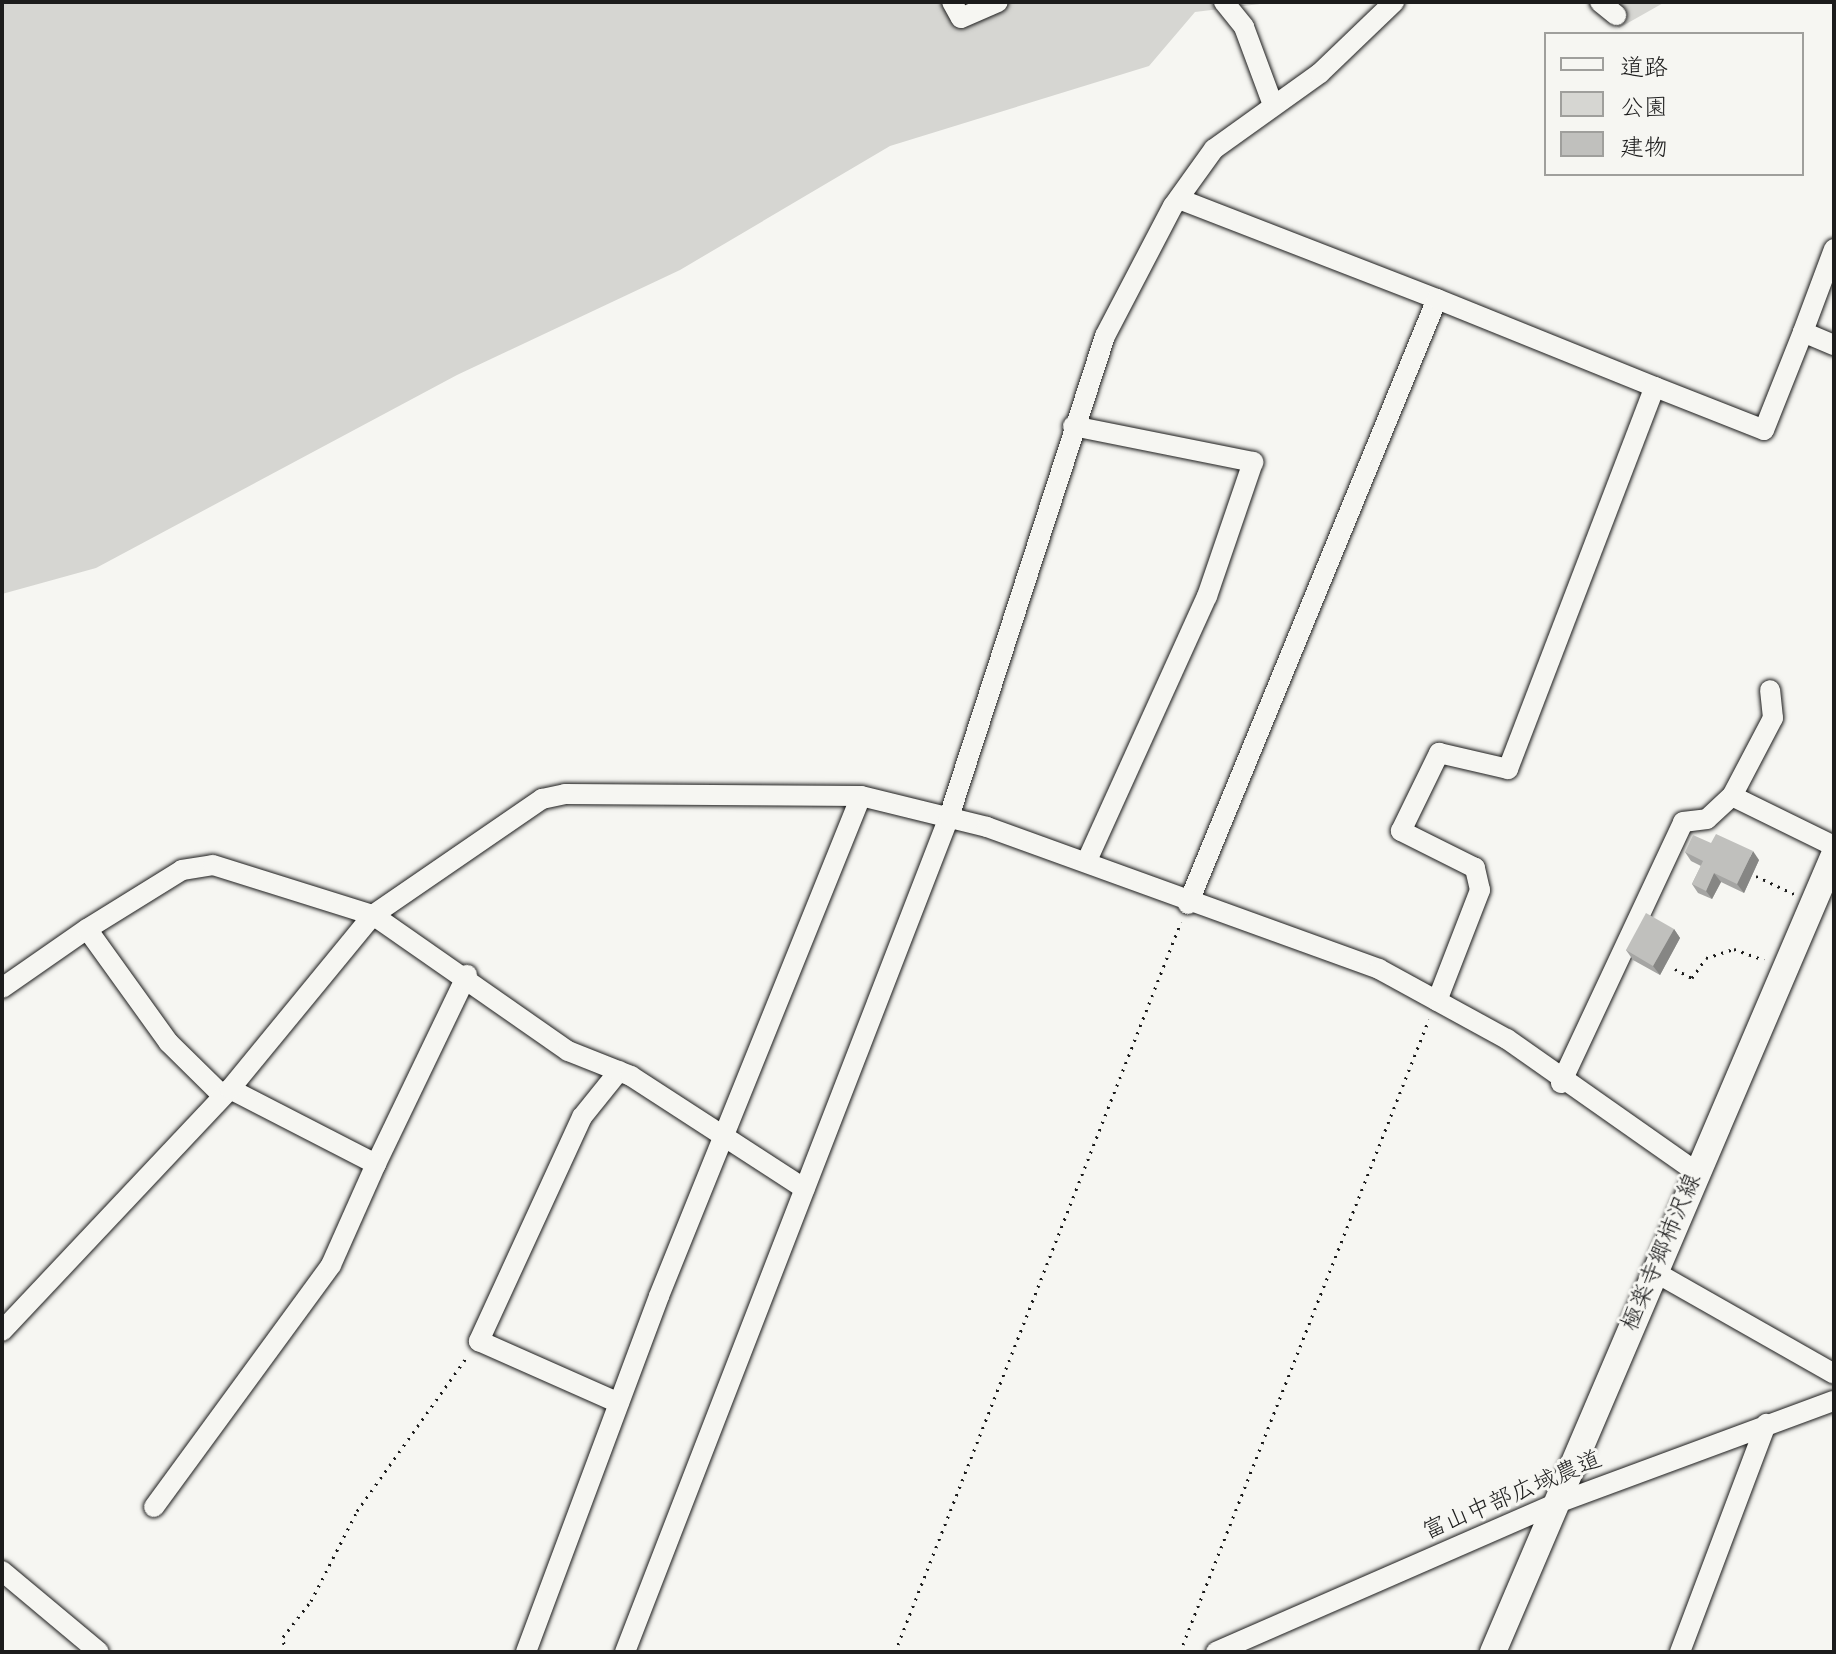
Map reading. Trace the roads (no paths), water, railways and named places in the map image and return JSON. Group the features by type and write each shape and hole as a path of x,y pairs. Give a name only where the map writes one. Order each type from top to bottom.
{"main road":[{"name":"極楽寺郷柿沢線","path":"1493,1652 1695,1171 1834,855"}],"street":[{"path":"952,2 961,18 998,2"},
{"path":"1224,2 1244,27 1273,105"},
{"path":"625,1652 949,817 1073,426 1105,336 1179,199 1214,149 1320,73 1394,2"},
{"path":"1179,199 1764,430 1834,249"},
{"path":"1188,904 1437,299"},
{"path":"1803,332 1834,345"},
{"path":"1437,1001 1480,890 1475,868 1401,831 1439,753 1508,769 1655,387"},
{"path":"1073,426 1253,462 1207,596 1087,861"},
{"path":"1561,1083 1683,822 1707,819 1732,796 1773,718 1770,690"},
{"path":"2,1331 227,1092 373,915 542,799 641,791 861,796 949,817 1087,861 1188,904 1379,969 1507,1039 1561,1083 1695,1171"},
{"path":"526,1652 721,1140 861,796"},
{"path":"1732,796 1834,846"},
{"path":"2,988 163,880 213,865 373,915 467,975 568,1051 619,1071 721,1140 805,1189"},
{"path":"87,929 169,1043 227,1092 376,1164"},
{"path":"154,1507 331,1265 467,975"},
{"path":"619,1071 582,1117 479,1341 619,1403"},
{"path":"1653,1271 1832,1368"},
{"name":"富山中部広域農道","path":"1216,1652 1555,1504 1834,1401"},
{"path":"1680,1652 1766,1424"},
{"path":"2,1571 99,1652"}]}
